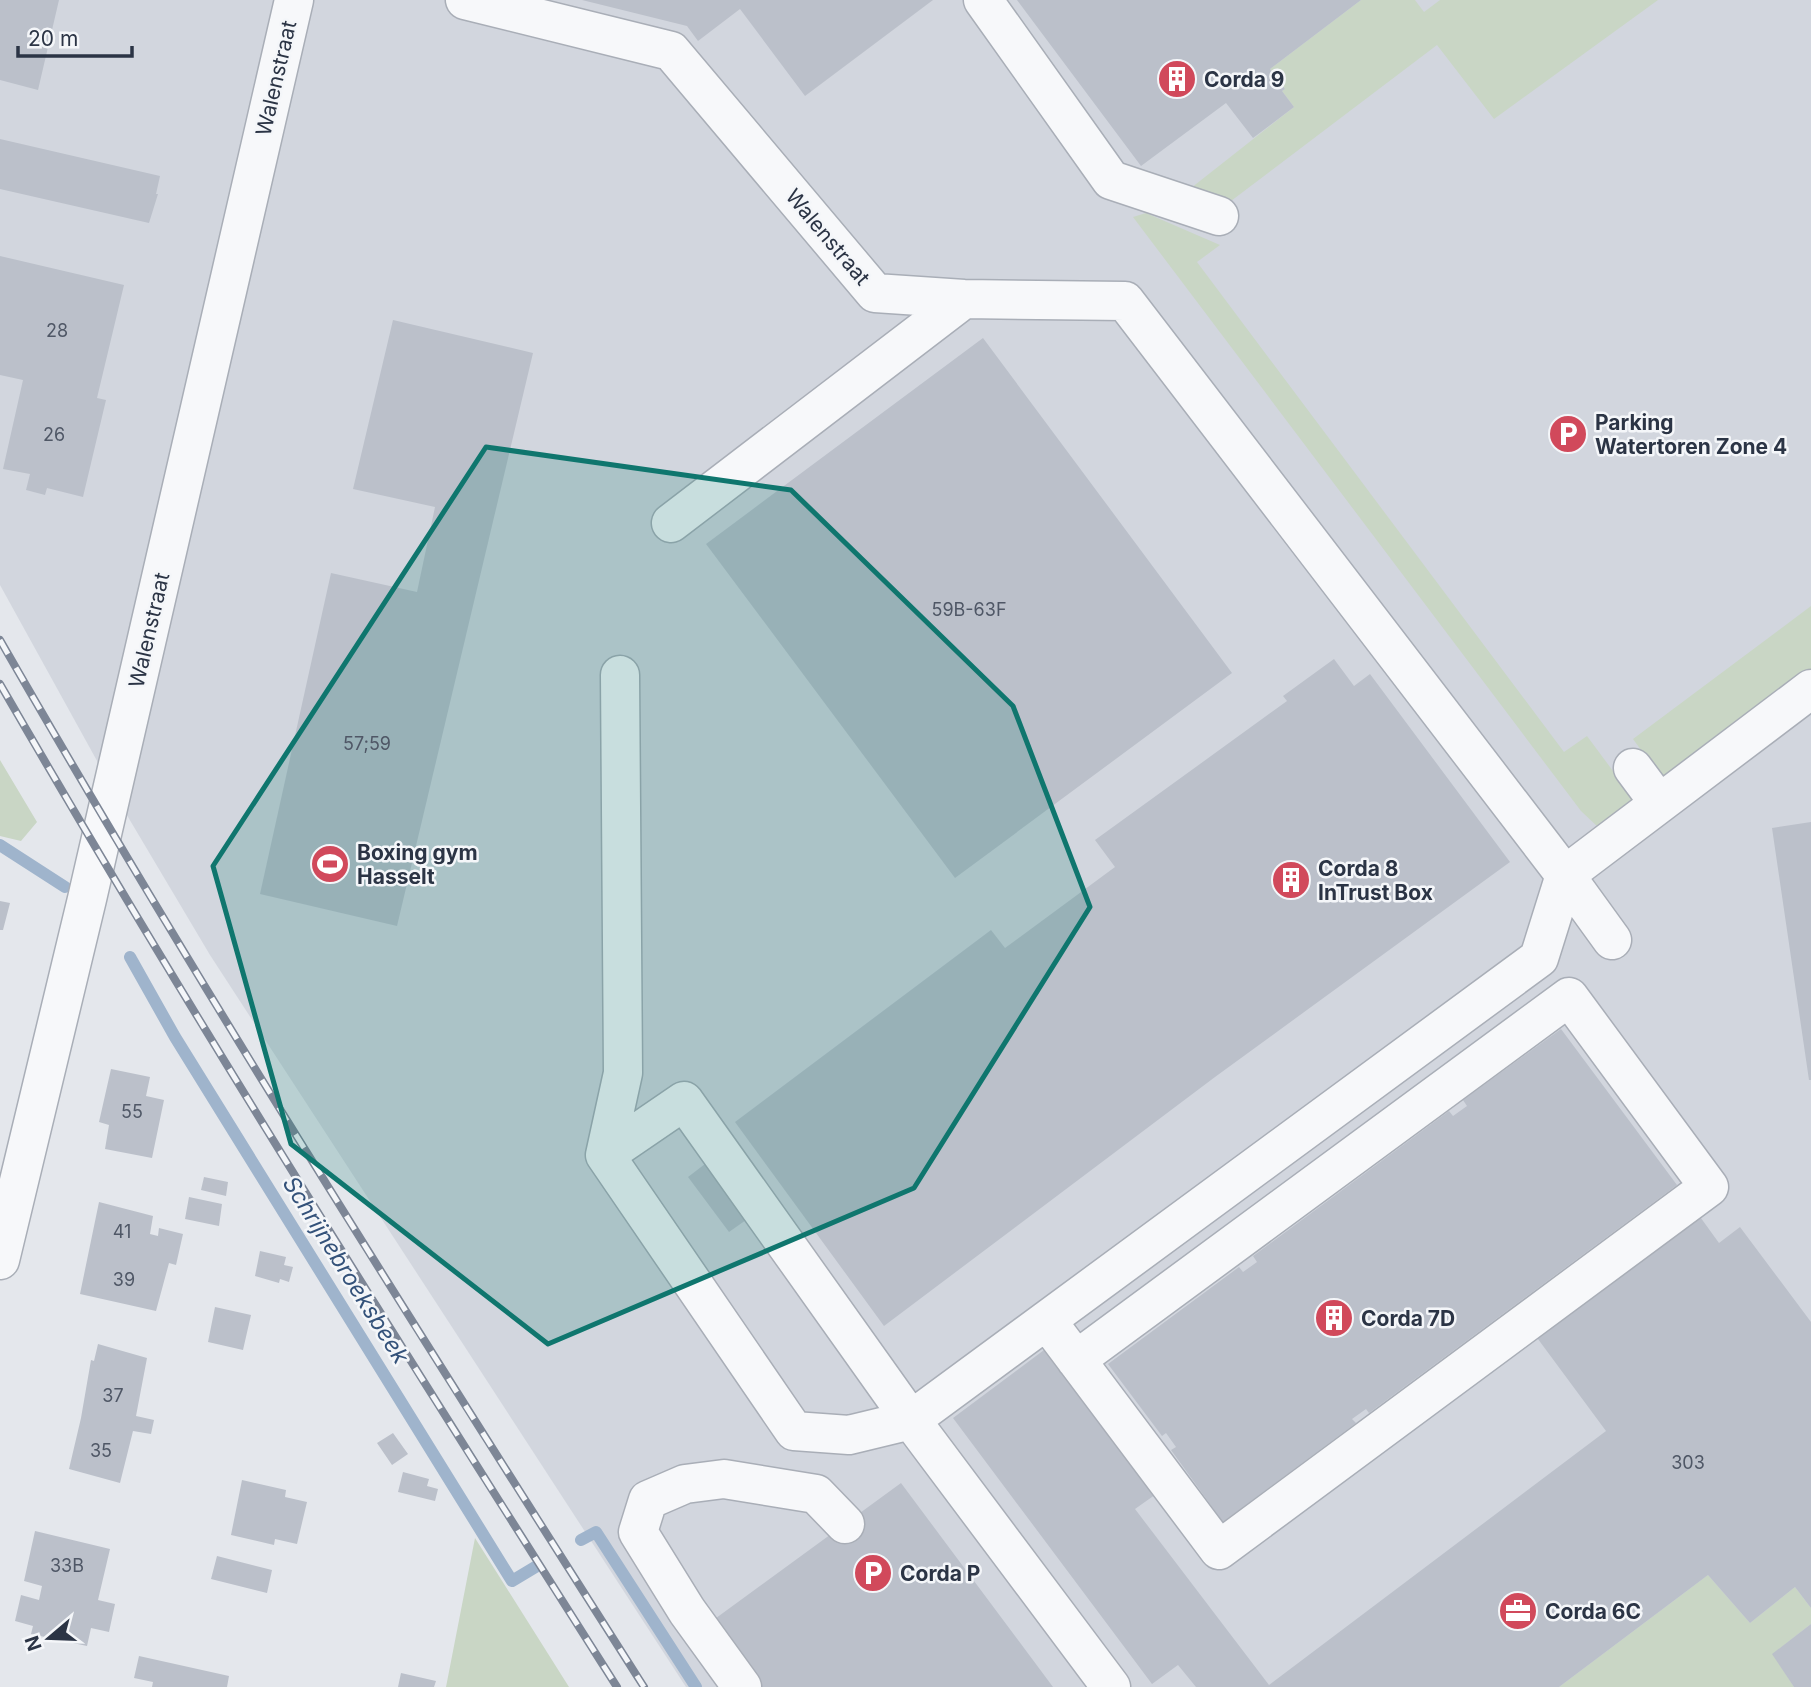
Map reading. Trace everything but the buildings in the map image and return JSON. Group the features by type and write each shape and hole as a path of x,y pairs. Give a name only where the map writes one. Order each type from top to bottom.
{"street":[{"name":"Walenstraat","path":"0,1260 87,900 294,0"},
{"name":"Walenstraat","path":"465,0 671,51 875,293 964,299 1125,301 1565,875"},
{"path":"983,0 1111,180 1219,216"},
{"path":"875,293 902,346"},
{"path":"671,523 964,299"},
{"path":"621,675 623,1073 604,1155 794,1431 849,1435 911,1420 1539,958 1565,875 1811,689"},
{"path":"1633,768 1659,803"},
{"path":"1565,875 1612,940"},
{"path":"1047,1321 1076,1360 1219,1550 1709,1187 1569,997 1076,1360"},
{"path":"604,1155 684,1101 911,1420 1111,1687"},
{"path":"742,1687 687,1611 638,1532 648,1500 685,1484 724,1479 816,1494 845,1524"}],"highlighted area":[{"path":"486,447 791,490 1013,706 1090,907 914,1188 548,1344 291,1144 213,866"}],"shaded area":[{"path":"0,0 1811,0 1811,1687 686,1687 210,955 128,817 0,585"}],"green space":[{"path":"1361,0 1415,0 1424,12 1440,0 1658,0 1494,119 1437,45 1231,201 1191,188 1294,107 1270,69"},
{"path":"1146,213 1220,245 1197,262 1564,752 1587,736 1633,798 1598,827 1581,811 1133,217"},
{"path":"1811,606 1811,669 1662,779 1633,739"},
{"path":"0,760 37,822 21,841 0,836"},
{"path":"475,1538 569,1687 446,1687"},
{"path":"1708,1575 1750,1623 1795,1587 1811,1608 1811,1624 1773,1654 1794,1687 1559,1687"}],"waterway":[{"name":"Schrijnebroeksbeek","path":"0,845 65,887"},
{"name":"Schrijnebroeksbeek","path":"130,957 175,1037 512,1581 537,1566"},
{"name":"Schrijnebroeksbeek","path":"581,1540 596,1532 696,1687"}],"railway":[{"path":"0,640 235,1036 397,1298 644,1687"},
{"path":"0,684 226,1063 617,1687"}],"place":[{"name":"Corda 9","path":"1177,79"},
{"name":"Parking Watertoren Zone 4","path":"1568,434"},
{"name":"Boxing gym Hasselt","path":"330,864"},
{"name":"Corda 8 InTrust Box","path":"1291,880"},
{"name":"Corda 7D","path":"1334,1318"},
{"name":"Corda P","path":"873,1573"},
{"name":"Corda 6C","path":"1518,1611"}]}
